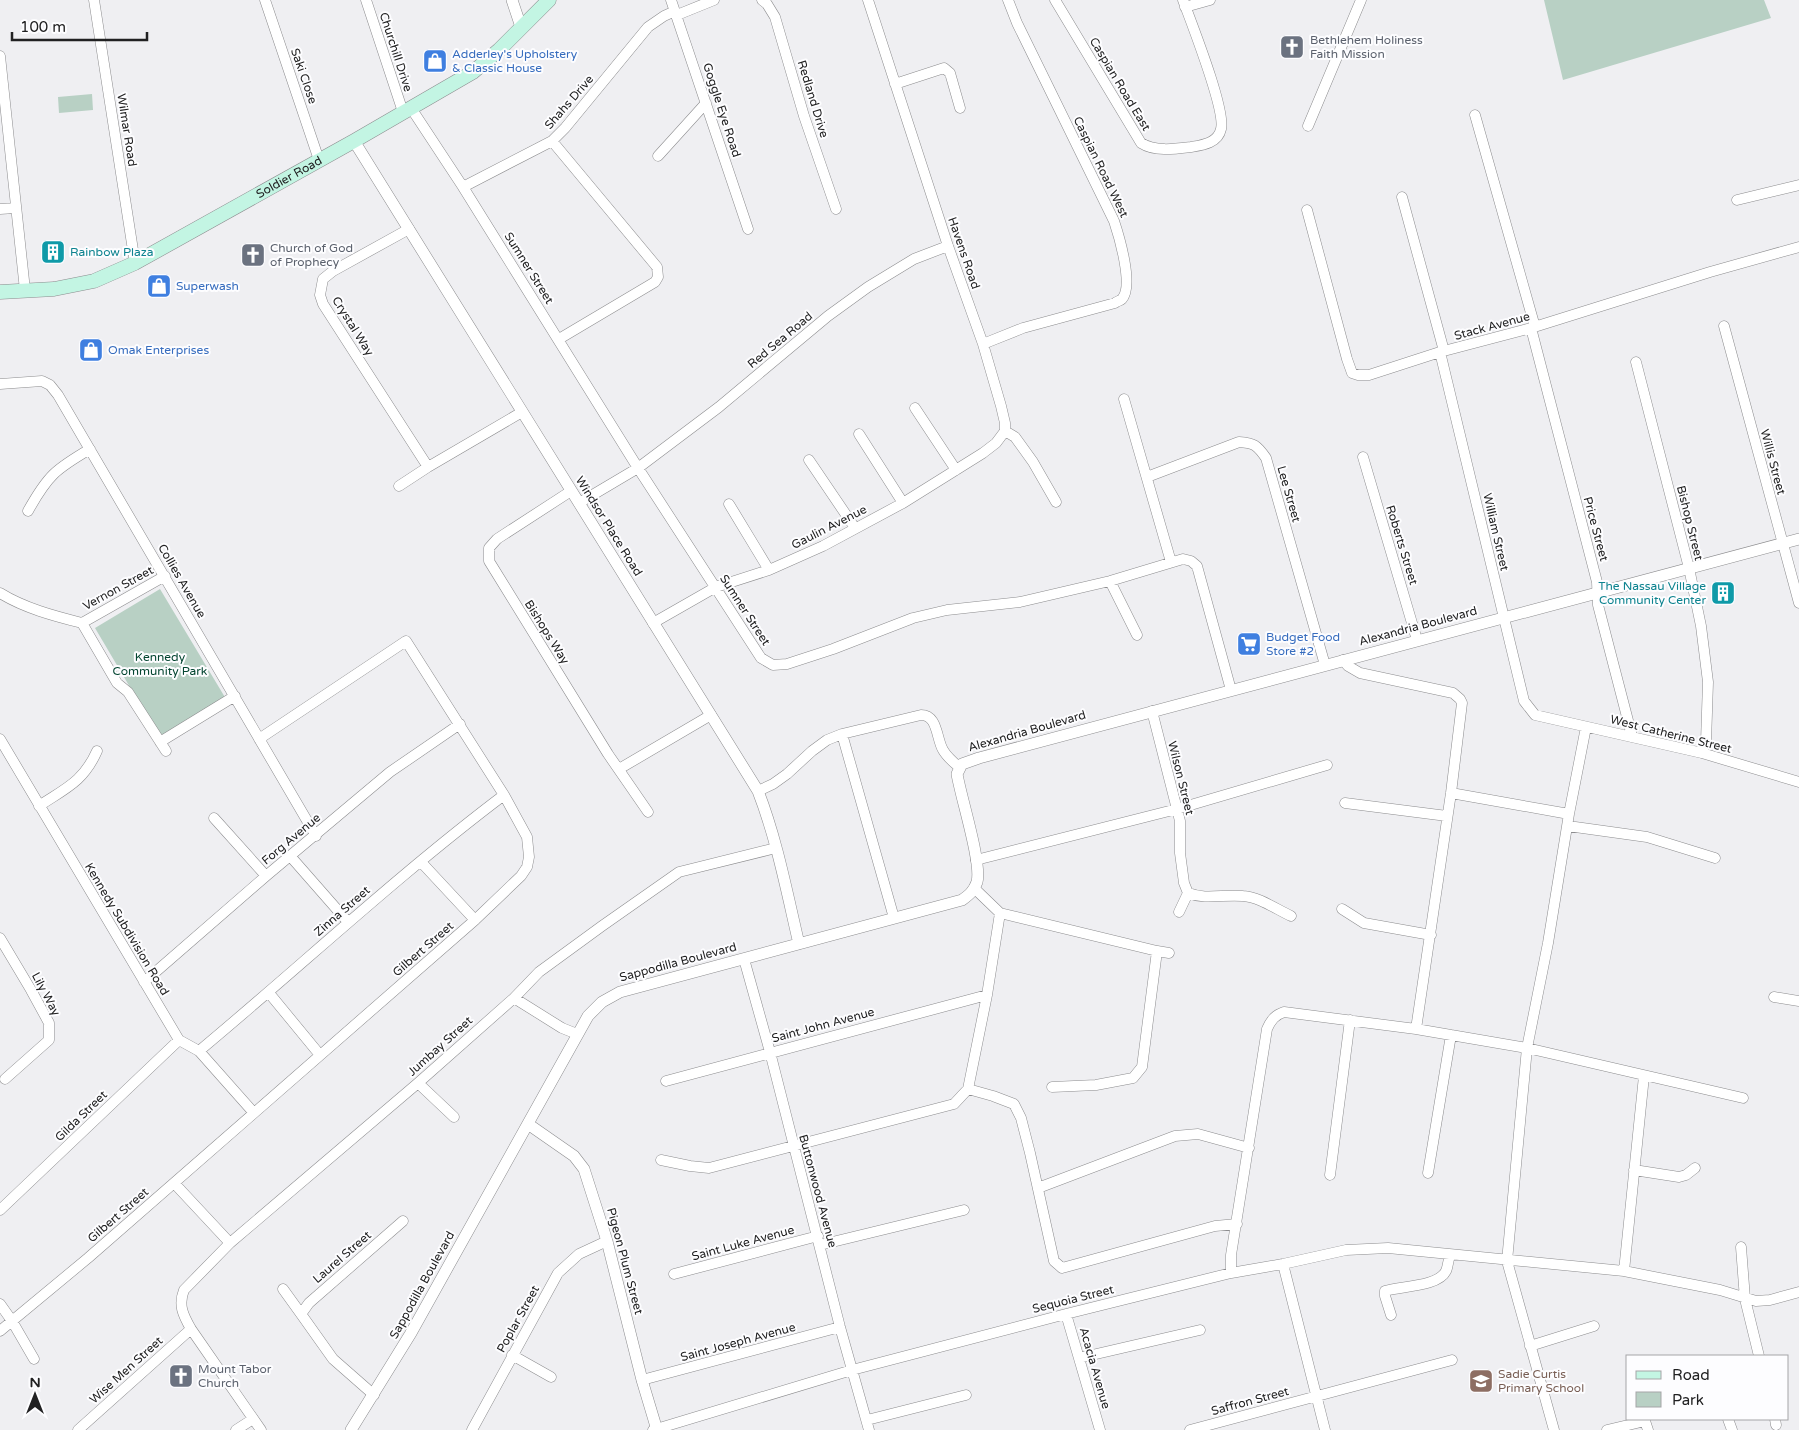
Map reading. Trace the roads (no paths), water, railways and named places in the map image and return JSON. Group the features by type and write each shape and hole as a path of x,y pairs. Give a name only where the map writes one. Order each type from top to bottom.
{"main road":[{"name":"Soldier Road","path":"0,292 54,289 94,281 136,263 354,141 472,72 499,50 549,0"}],"street":[{"name":"Wilmar Road","path":"94,0 136,263"},
{"name":"Saki Close","path":"265,0 319,160"},
{"name":"Churchill Drive","path":"366,0 407,110"},
{"path":"512,0 521,27"},
{"name":"Goggle Eye Road","path":"671,0 748,229"},
{"path":"676,13 714,0"},
{"name":"Redland Drive","path":"762,0 767,4 775,17 804,116 836,209"},
{"name":"Havens Road","path":"868,0 948,246 983,344 1001,406 1005,431"},
{"name":"Caspian Road West","path":"983,344 1023,328 1115,303 1122,298 1126,289 1126,274 1114,220 1021,31 1008,0"},
{"name":"Caspian Road East","path":"1055,0 1142,143 1146,146 1165,149 1207,145 1216,138 1221,129 1221,114 1216,95 1184,4"},
{"path":"1184,4 1210,0"},
{"path":"1308,126 1361,0"},
{"name":"Shahs Drive","path":"463,187 552,141 565,128 648,27 664,16 676,13"},
{"path":"0,56 5,156 15,208 25,290"},
{"path":"895,84 944,68 950,73 960,108"},
{"path":"658,156 706,103"},
{"name":"Sumner Street","path":"407,110 463,187 638,468 761,658 773,665 780,666 833,649 913,618 947,610 1020,602 1110,581 1171,562 1187,559 1197,566 1231,690"},
{"name":"Price Street","path":"1475,115 1533,327 1597,582 1598,605 1632,736"},
{"name":"Windsor Place Road","path":"354,141 758,791 767,814 799,944"},
{"path":"552,141 657,267 658,277 654,282 558,339"},
{"path":"1737,200 1799,185"},
{"name":"William Street","path":"1402,197 1442,352 1524,701 1536,715"},
{"path":"0,209 15,208"},
{"name":"Stack Avenue","path":"1307,210 1352,373 1369,375 1799,247"},
{"name":"Crystal Way","path":"409,229 333,271 323,279 320,295 323,304 428,467"},
{"name":"Red Sea Road","path":"579,504 638,468 719,407 828,316 868,287 914,259 948,246"},
{"name":"Willis Street","path":"1724,326 1799,603"},
{"name":"Bishop Street","path":"1636,362 1701,626 1708,682 1706,742 1702,753"},
{"name":"Collies Avenue","path":"0,384 38,381 50,385 58,394 316,836"},
{"path":"1124,399 1171,562"},
{"path":"915,408 956,470"},
{"path":"399,486 522,412"},
{"path":"1005,431 1015,437 1033,462 1056,502"},
{"name":"Gaulin Avenue","path":"653,623 716,587 769,570 823,546 903,502 983,453 996,443 1005,431"},
{"path":"859,434 903,502"},
{"name":"Lee Street","path":"1147,477 1234,443 1250,443 1258,446 1266,458 1325,664"},
{"path":"28,511 44,483 51,475 90,449"},
{"name":"Roberts Street","path":"1363,457 1417,640"},
{"path":"809,460 855,528"},
{"name":"Bishops Way","path":"571,491 497,538 489,548 488,561 608,754 648,812"},
{"path":"728,504 769,570"},
{"name":"Alexandria Boulevard","path":"959,767 979,758 1152,710 1799,539"},
{"name":"Vernon Street","path":"0,593 24,605 82,623 165,576"},
{"path":"1110,581 1137,636"},
{"path":"82,623 117,683 128,692 163,747 235,696"},
{"name":"Gilbert Street","path":"0,1331 88,1258 475,920 521,876 527,867 529,847 527,837 504,795 406,641 259,739"},
{"path":"1343,660 1348,666 1360,673 1453,693 1460,699 1462,708 1416,1029"},
{"name":"Wilson Street","path":"1152,710 1180,821 1182,868 1184,883 1188,893"},
{"path":"620,769 711,715"},
{"path":"758,791 773,784 787,774 827,740 842,734 921,715 928,716 934,720 943,750 948,758 959,767 958,778 976,860 977,880 974,888 1000,913 1157,952 1169,953"},
{"name":"West Catherine Street","path":"1536,715 1702,753 1799,782"},
{"name":"Forg Avenue","path":"144,982 390,772 460,724"},
{"path":"1554,1430 1507,1261 1527,1048 1548,943 1586,727"},
{"path":"842,734 894,918"},
{"name":"Kennedy Subdivision Road","path":"0,739 179,1040"},
{"path":"39,806 75,782 90,767 97,752"},
{"path":"976,860 1177,809 1327,765"},
{"path":"1451,793 1570,814"},
{"name":"Zinna Street","path":"199,1051 269,993 348,922 460,828 504,795"},
{"path":"1345,803 1447,816"},
{"path":"214,818 266,876"},
{"path":"1568,826 1647,836 1715,858"},
{"name":"Jumbay Street","path":"261,1430 191,1329 181,1311 181,1298 184,1290 230,1243 418,1083 514,998 539,972 679,872 776,848"},
{"path":"291,857 348,922"},
{"path":"420,862 475,920"},
{"name":"Sappodilla Boulevard","path":"351,1430 374,1396 577,1034 588,1016 602,1002 620,992 962,900 974,888"},
{"path":"1179,912 1188,893 1204,897 1244,896 1254,898 1291,916"},
{"path":"1342,909 1364,923 1431,934"},
{"path":"661,1160 709,1168 954,1104 968,1089 1000,913"},
{"name":"Lily Way","path":"0,938 49,1023 50,1032 48,1040 5,1080"},
{"path":"1052,1087 1096,1085 1133,1078 1142,1067 1157,952"},
{"name":"Buttonwood Avenue","path":"744,958 770,1052 840,1328 868,1425"},
{"path":"269,993 320,1055"},
{"name":"Saint John Avenue","path":"666,1081 986,995"},
{"path":"1774,997 1799,1001"},
{"path":"514,998 562,1028 577,1034"},
{"path":"1230,1273 1231,1255 1250,1148 1267,1029 1277,1015 1284,1012 1416,1029 1527,1048 1743,1098"},
{"path":"1330,1175 1350,1020"},
{"path":"1428,1173 1451,1035"},
{"path":"179,1040 199,1051 254,1113"},
{"name":"Gilda Street","path":"0,1210 179,1040"},
{"path":"1624,1271 1644,1076"},
{"path":"418,1083 454,1117"},
{"path":"968,1089 1014,1104 1021,1118 1054,1261 1062,1268 1215,1226 1237,1224"},
{"name":"Pigeon Plum Street","path":"528,1124 574,1156 581,1164 607,1241 656,1430"},
{"path":"1038,1188 1175,1136 1198,1134 1250,1148"},
{"path":"1634,1170 1679,1177 1686,1175 1695,1168"},
{"path":"174,1183 230,1243"},
{"name":"Saint Luke Avenue","path":"674,1274 964,1210"},
{"name":"Laurel Street","path":"301,1314 309,1303 402,1221"},
{"name":"Poplar Street","path":"472,1430 558,1273 580,1254 607,1241"},
{"path":"1740,1247 1745,1299 1759,1355"},
{"name":"Sequoia Street","path":"656,1430 852,1370 1066,1314 1230,1273 1346,1250 1388,1248 1450,1256 1624,1271 1720,1290 1756,1301 1770,1300 1799,1292"},
{"path":"1391,1315 1385,1292 1441,1278 1446,1272 1450,1256"},
{"path":"1282,1264 1325,1430"},
{"path":"283,1289 333,1359 374,1396"},
{"path":"0,1304 34,1359"},
{"name":"Acacia Avenue","path":"1066,1314 1100,1430"},
{"path":"1530,1346 1594,1326"},
{"name":"Saint Joseph Avenue","path":"642,1380 840,1328"},
{"name":"Wise Men Street","path":"78,1430 191,1329"},
{"path":"1079,1358 1200,1330"},
{"path":"512,1355 552,1377"},
{"name":"Saffron Street","path":"1190,1430 1452,1360"},
{"path":"868,1425 966,1396"},
{"path":"236,1430 253,1419"},
{"path":"1607,1430 1648,1423"}],"place":[{"name":"Bethlehem Holiness Faith Mission","path":"1292,47"},
{"name":"Adderley's Upholstery & Classic House","path":"435,61"},
{"name":"Rainbow Plaza","path":"53,252"},
{"name":"Church of God of Prophecy","path":"253,255"},
{"name":"Superwash","path":"159,286"},
{"name":"Omak Enterprises","path":"91,350"},
{"name":"The Nassau Village Community Center","path":"1723,593"},
{"name":"Budget Food Store #2","path":"1249,644"},
{"name":"Mount Tabor Church","path":"181,1376"},
{"name":"Sadie Curtis Primary School","path":"1481,1381"}],"park label":[{"name":"Kennedy Community Park","path":"160,664"}]}
